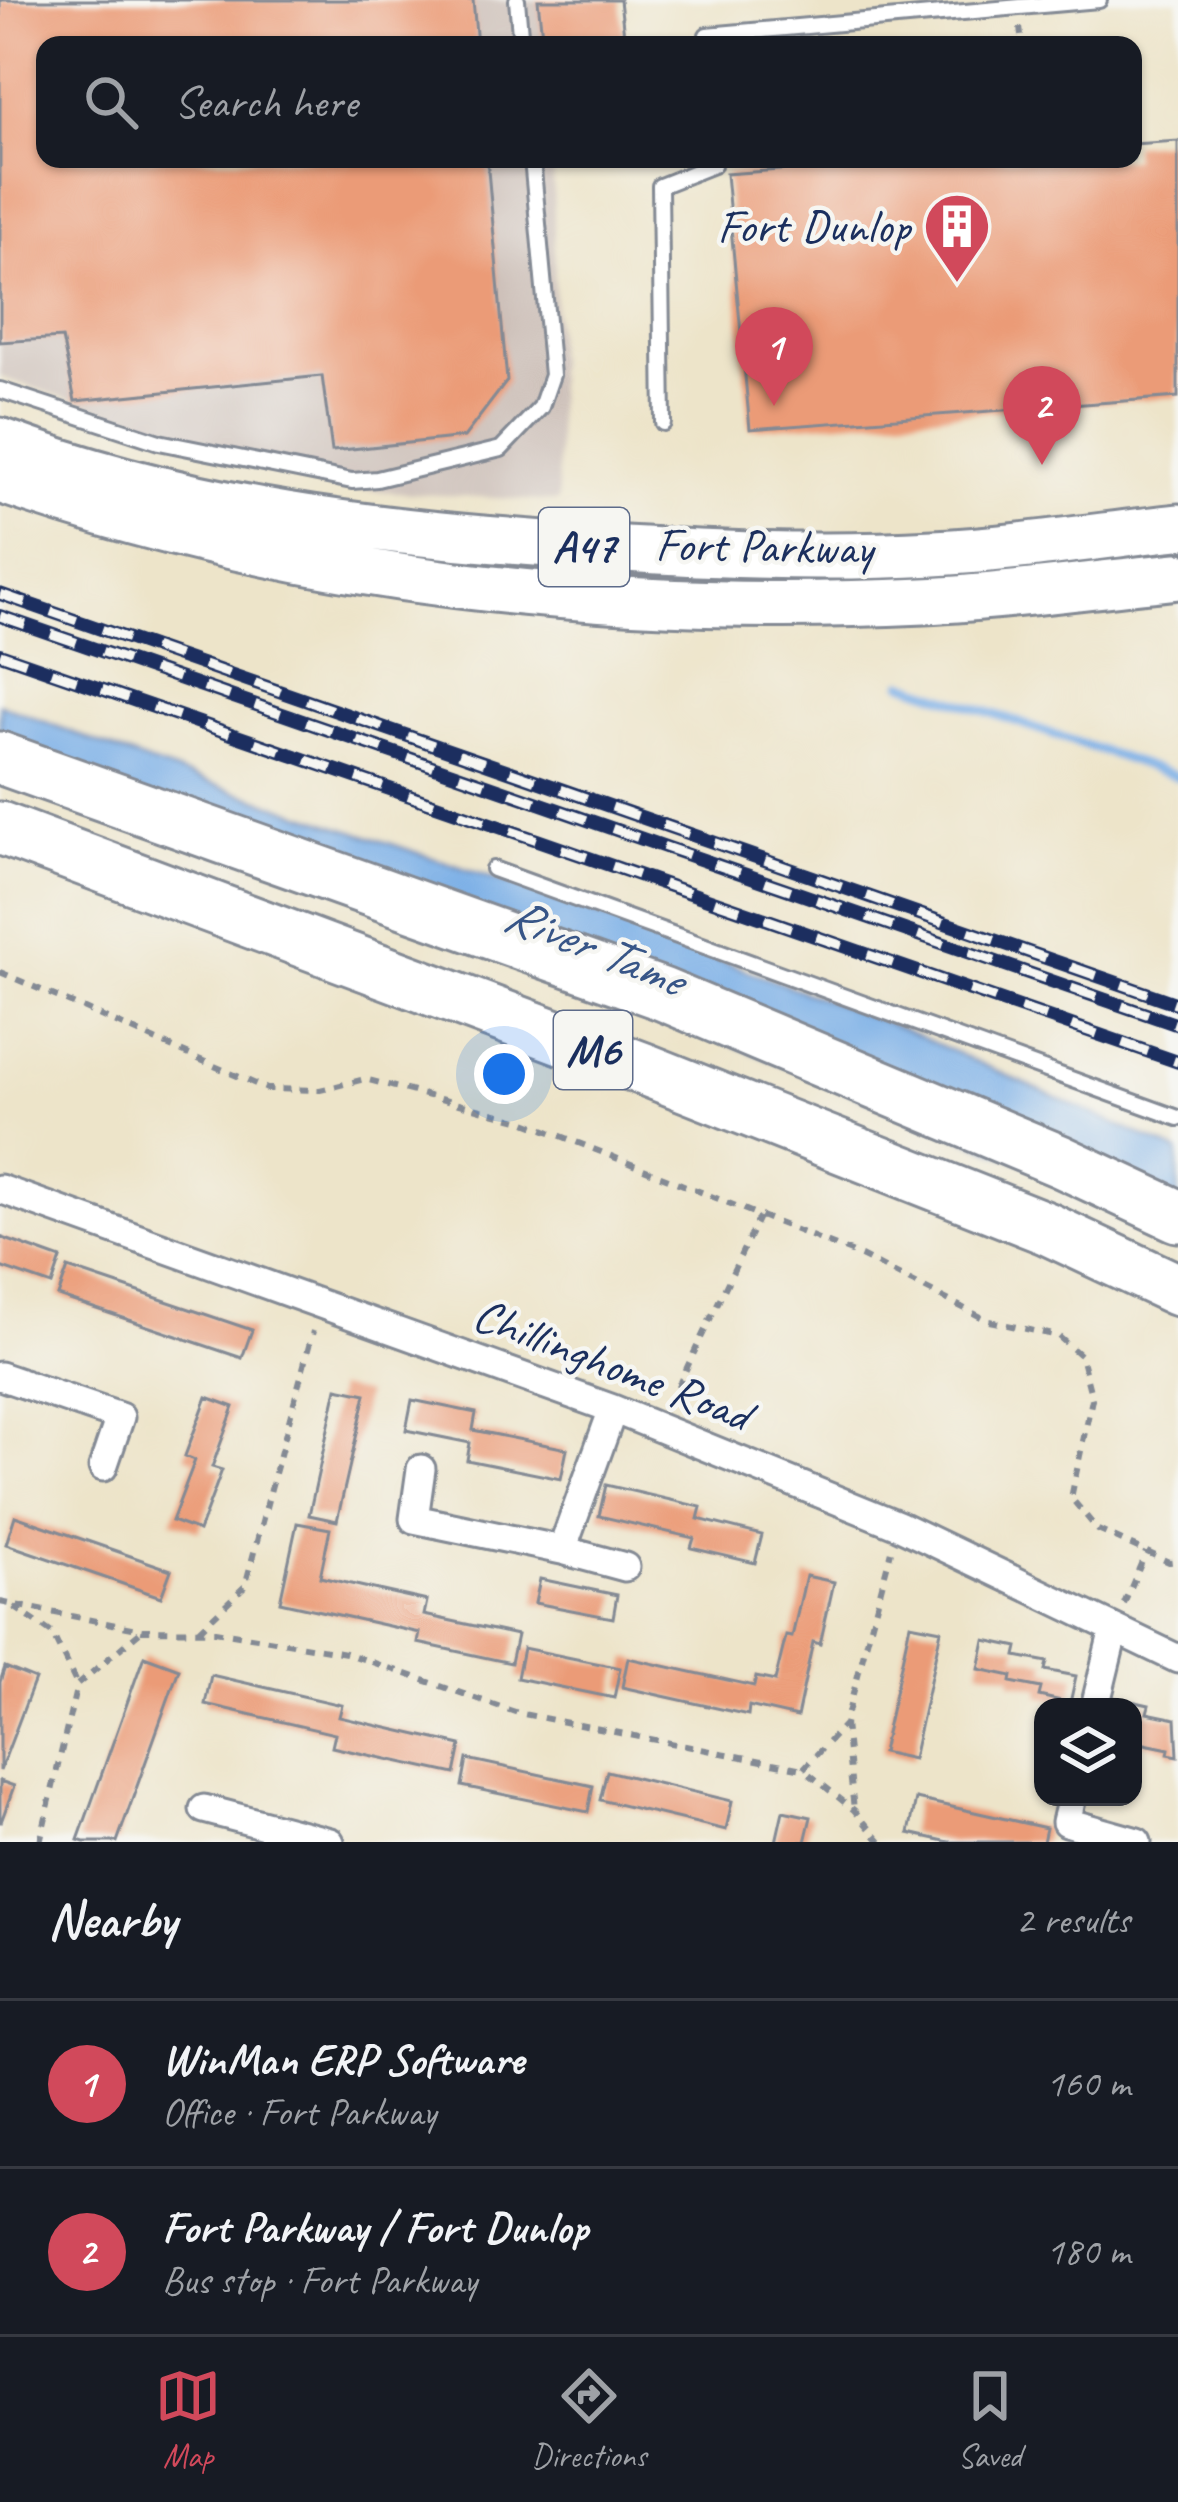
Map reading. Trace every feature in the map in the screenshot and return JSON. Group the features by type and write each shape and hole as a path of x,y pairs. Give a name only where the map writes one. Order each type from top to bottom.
{"highway":[{"name":"M6","path":"0,758 662,994 1060,1161 1178,1216"},
{"name":"M6","path":"0,828 644,1069 1046,1228 1178,1290"}],"main road":[{"name":"Fort Parkway","path":"0,441 188,498 326,522 469,539 733,556 890,554 1178,527"},
{"name":"Fort Parkway","path":"0,480 179,532 322,564 472,588 714,605 774,604 927,601 1178,576"}],"street":[{"name":"Chillinghome Road","path":"0,1190 613,1408 898,1525 1178,1659"},
{"path":"0,1376 120,1417 103,1467"},
{"path":"562,1550 613,1408"},
{"path":"421,1469 414,1520 625,1567"},
{"path":"1097,1698 1114,1629"},
{"path":"1070,1806 1066,1822 1137,1842"},
{"path":"205,1809 328,1842"}],"lane":[{"path":"517,0 520,36"},
{"path":"707,36 960,5 1099,0"},
{"path":"0,390 159,442 352,482 501,449 541,406 552,375 533,168"},
{"path":"663,423 660,186 705,168"},
{"path":"493,869 1178,1118"}],"path":[{"path":"0,972 267,1089 320,1090 365,1079 526,1122 861,1256 989,1321 1058,1336 1082,1356 1092,1400 1071,1498 1098,1530 1169,1562 1178,1561"},
{"path":"659,1427 760,1217"},
{"path":"199,1630 245,1586 320,1304"},
{"path":"854,1810 845,1724 898,1525"},
{"path":"1114,1629 1146,1552"},
{"path":"0,1602 142,1630 199,1630 346,1653 518,1713 803,1769 854,1810 880,1842"},
{"path":"10,1604 52,1633 77,1685"},
{"path":"40,1842 77,1685 142,1630"},
{"path":"803,1769 845,1724"}],"shaded area":[{"path":"0,0 540,0 544,36 36,36 36,168 553,168 558,502 327,488 0,377"}],"water":[{"name":"River Tame","path":"0,704 144,761 564,902 898,1027 1178,1152 1178,1226 0,745"}],"building":[{"path":"0,0 473,0 476,36 36,36 36,168 488,168 507,381 464,437 332,451 322,376 75,401 62,338 0,342"},
{"path":"538,0 620,0 624,36 542,36"},
{"name":"Fort Dunlop","path":"1178,141 1178,397 750,429 726,174 807,168 1142,168 1142,143"},
{"path":"0,1237 61,1259 52,1285 0,1267"},
{"path":"68,1268 252,1330 242,1358 58,1296"},
{"path":"337,1388 366,1394 337,1521 309,1515"},
{"path":"207,1397 234,1407 212,1467 222,1470 199,1531 172,1521 195,1460 185,1456"},
{"path":"412,1400 476,1413 473,1430 567,1449 561,1479 467,1460 470,1443 406,1430"},
{"path":"606,1485 701,1507 698,1519 762,1535 755,1563 691,1548 694,1538 599,1516"},
{"path":"15,1516 171,1570 161,1597 6,1544"},
{"path":"297,1523 330,1529 320,1577 427,1601 424,1615 517,1635 511,1663 418,1643 420,1633 280,1602"},
{"path":"806,1576 834,1582 820,1644 813,1642 797,1717 749,1706 748,1715 622,1687 628,1658 754,1686 756,1677 775,1681 786,1636 792,1637"},
{"path":"540,1579 617,1595 613,1618 535,1603"},
{"path":"910,1624 941,1630 913,1759 882,1752"},
{"path":"985,1640 1018,1647 1016,1656 1047,1662 1045,1670 1076,1676 1071,1698 1048,1698 1039,1696 1041,1688 979,1669"},
{"path":"523,1648 620,1668 614,1698 517,1678"},
{"path":"144,1656 179,1669 117,1842 78,1840"},
{"path":"5,1667 35,1679 0,1771 0,1682"},
{"path":"211,1675 342,1705 339,1717 461,1745 455,1774 332,1747 335,1734 205,1704"},
{"path":"1142,1703 1149,1705 1147,1713 1176,1719 1178,1756 1168,1754 1169,1749 1142,1743"},
{"path":"467,1759 593,1786 588,1812 462,1786"},
{"path":"607,1771 732,1801 726,1830 600,1800"},
{"path":"0,1781 14,1786 1,1822 0,1822"},
{"path":"916,1799 1046,1828 1043,1842 949,1842 909,1833"},
{"path":"783,1811 811,1817 805,1842 776,1842"}],"waterway":[{"path":"903,683 1178,777"}],"railway":[{"path":"0,594 1178,1004"},
{"path":"0,616 1178,1025"},
{"path":"0,654 1178,1062"}],"place":[{"name":"Fort Dunlop","path":"957,285"},
{"name":"WinMan ERP Software","path":"774,406"},
{"name":"Fort Parkway / Fort Dunlop","path":"1042,465"}]}
